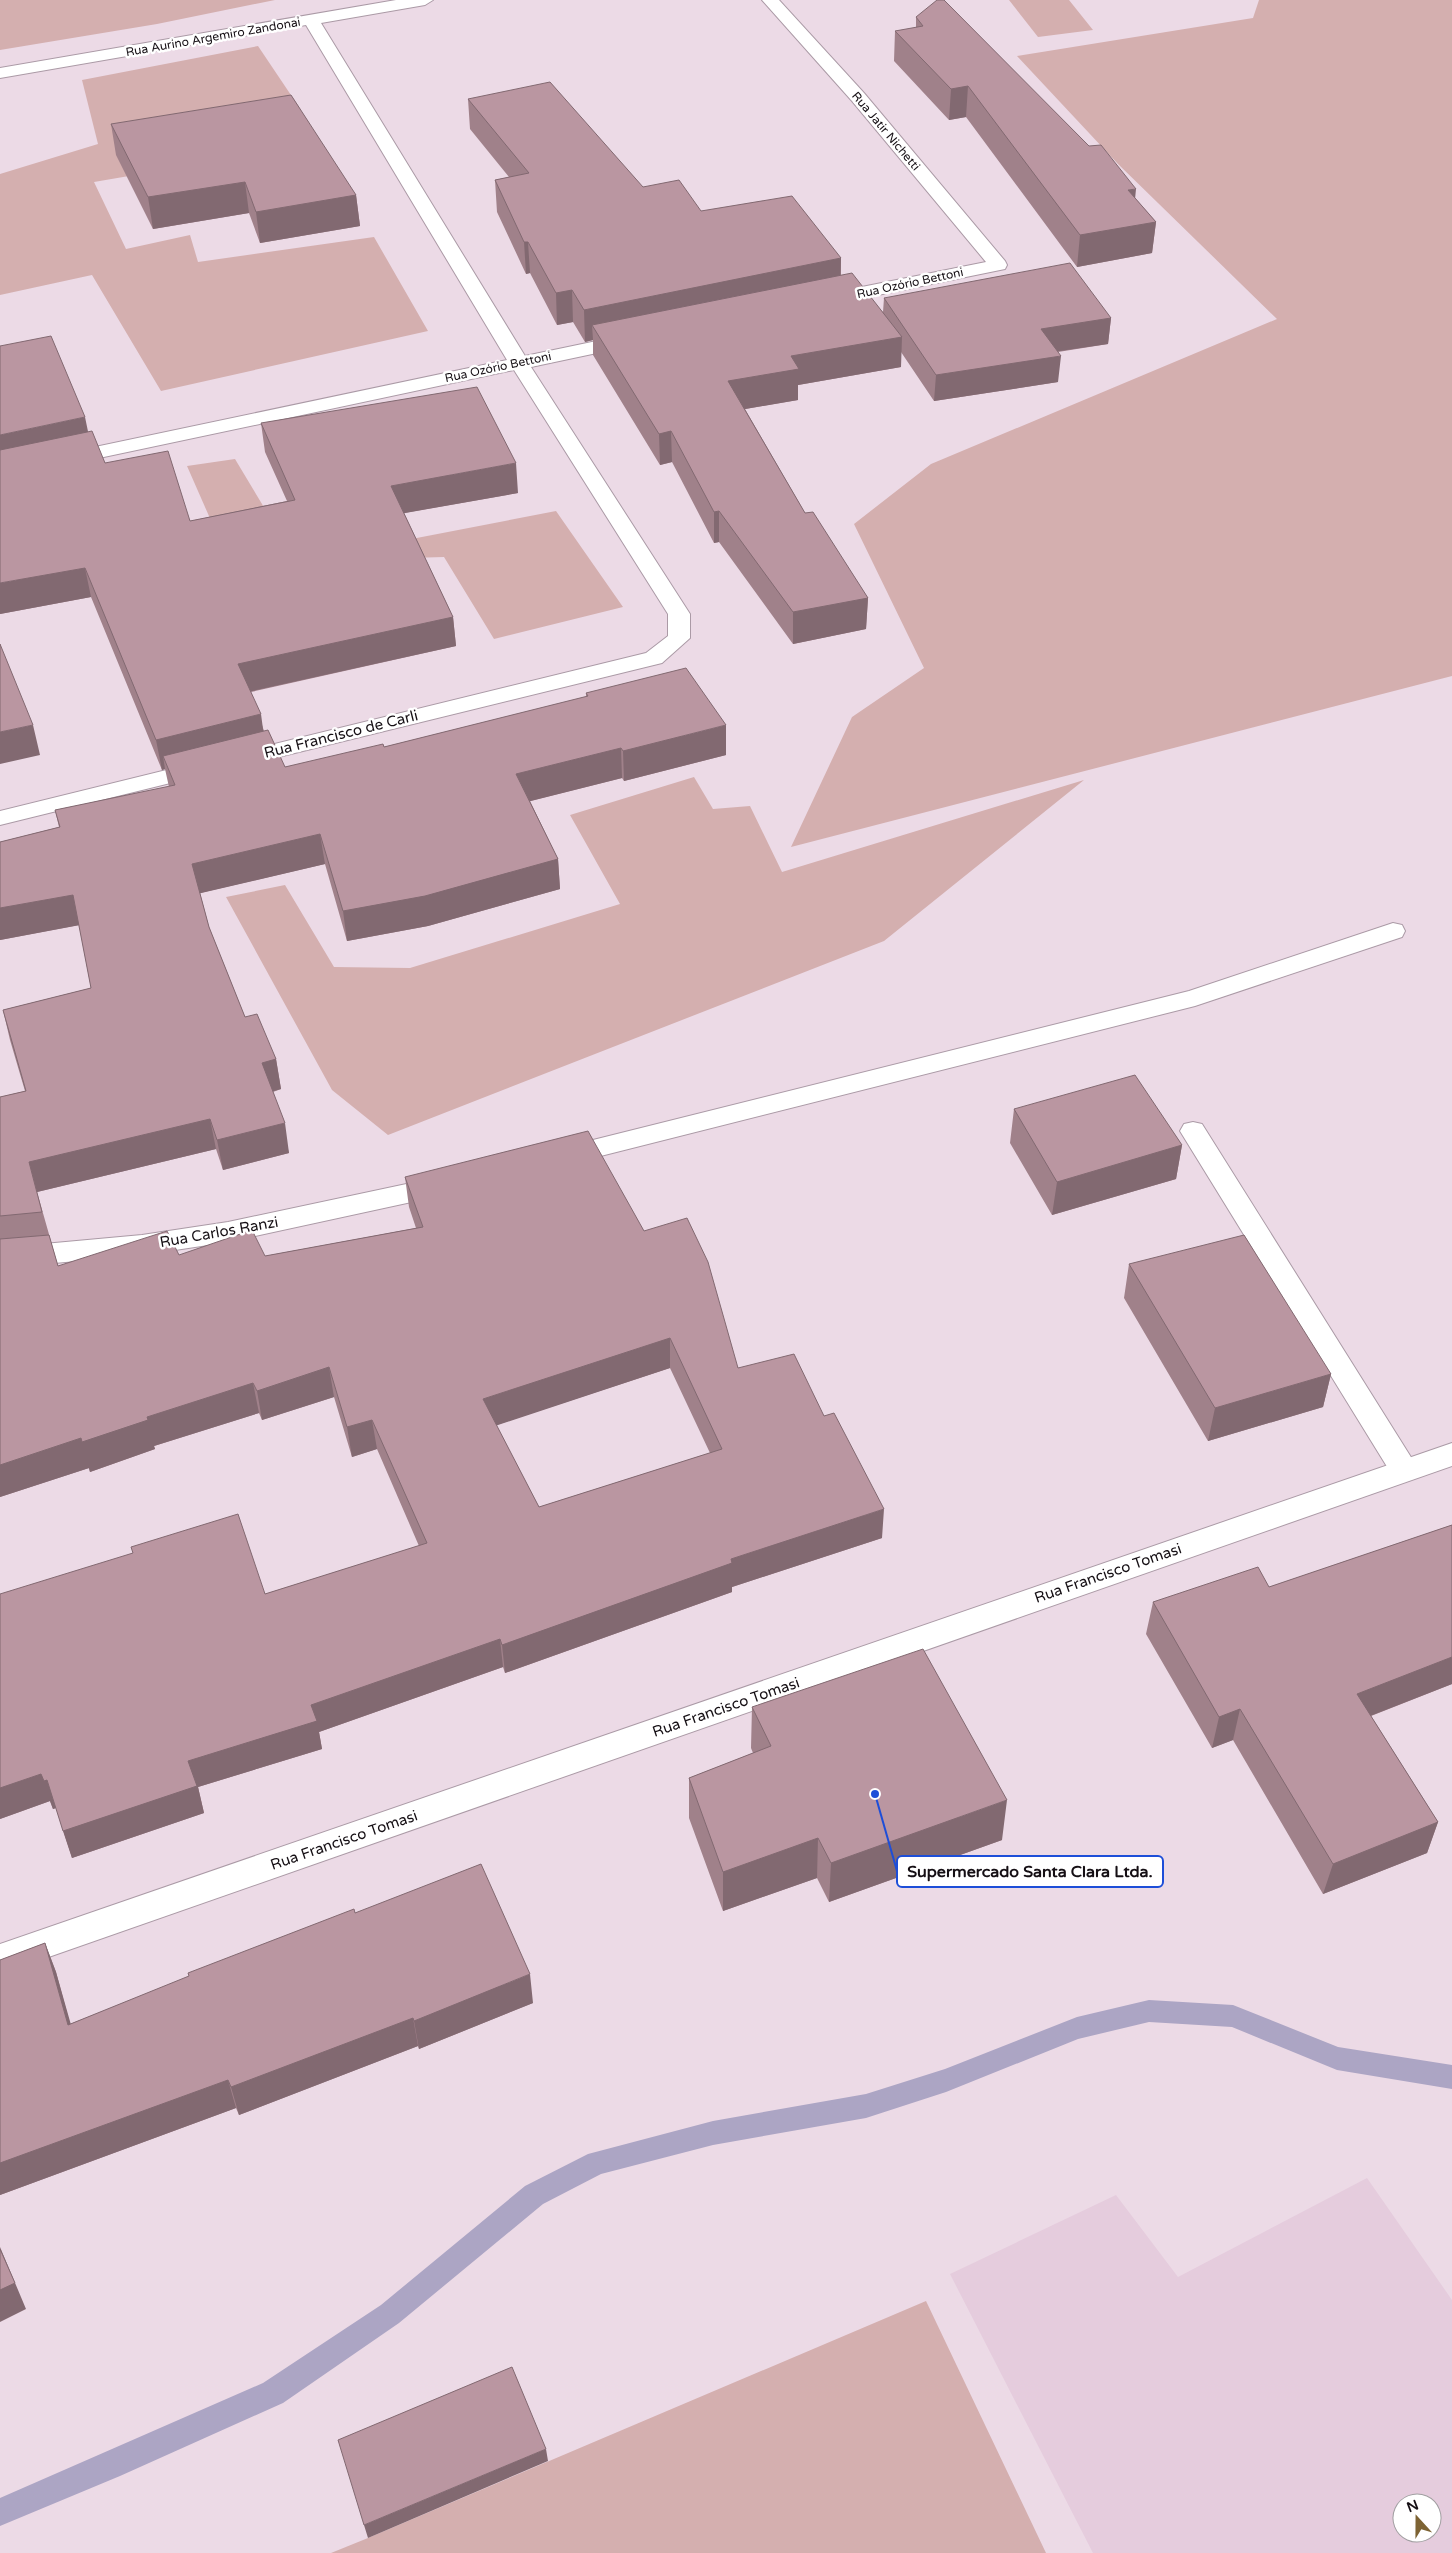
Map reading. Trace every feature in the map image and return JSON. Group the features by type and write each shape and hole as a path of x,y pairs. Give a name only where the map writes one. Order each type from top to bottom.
{"street":[{"name":"Rua Aurino Argemiro Zandonai","path":"0,73 425,0"},
{"name":"Rua Jatir Nichetti","path":"770,0 858,97 998,265"},
{"path":"311,20 519,363"},
{"name":"Rua Ozório Bettoni","path":"812,303 998,265"},
{"name":"Rua Ozório Bettoni","path":"0,473 646,337"},
{"name":"Rua Francisco de Carli","path":"0,818 654,658 678,638 679,614 519,363"},
{"path":"538,1163 1195,998 1393,931"},
{"path":"1193,1131 1404,1470"},
{"name":"Rua Carlos Ranzi","path":"0,1258 142,1246 228,1232 406,1196 462,1182"},
{"name":"Rua Francisco Tomasi","path":"0,1959 1452,1454"}],"shaded area":[{"path":"0,0 275,0 157,24 0,50"},
{"path":"1009,0 1069,0 1093,30 1038,37"},
{"path":"1259,0 1452,0 1452,676 791,847 852,717 924,668 854,524 931,464 1277,319 1118,164 1017,56 1253,18"},
{"path":"258,46 301,110 199,164 94,182 126,249 190,235 198,262 374,237 428,331 161,391 92,275 0,295 0,174 98,144 82,80"},
{"path":"235,459 283,539 396,542 556,511 623,607 494,639 444,557 270,562 223,548 187,466"},
{"path":"694,777 713,809 750,806 782,872 1084,780 884,941 388,1135 332,1090 226,897 285,885 334,967 410,968 620,904 570,815"},
{"path":"1367,2178 1452,2300 1452,2553 1093,2553 950,2274 1116,2195 1178,2277"},
{"path":"926,2301 1046,2553 331,2553 368,2538"}],"building":[{"path":"937,0 944,0 1089,146 1101,145 1136,189 1128,190 1156,222 1080,235 968,86 951,89 895,31 923,26 916,17"},
{"path":"550,82 643,187 679,180 701,211 792,196 841,258 584,310 572,290 556,293 528,242 524,242 495,180 529,173 468,99"},
{"path":"291,95 356,195 256,212 245,182 148,197 111,124"},
{"path":"1070,263 1111,318 1041,329 1061,356 936,375 884,298"},
{"path":"852,273 902,337 791,356 799,369 728,381 805,513 813,512 868,598 793,612 719,511 714,512 671,431 659,434 592,325"},
{"path":"51,336 85,417 0,435 0,346"},
{"path":"477,387 516,463 391,486 453,617 238,664 261,714 156,740 85,568 0,583 0,450 92,431 105,463 168,451 190,521 295,500 261,423"},
{"path":"0,644 33,725 0,732"},
{"path":"686,668 726,725 623,751 621,748 516,774 558,859 425,896 343,911 320,834 192,864 209,927 245,1017 257,1014 276,1059 262,1063 285,1123 217,1140 210,1119 29,1162 42,1212 0,1216 0,1097 26,1091 3,1010 91,988 73,895 0,908 0,842 60,827 55,810 175,785 163,756 268,730 285,767 383,744 384,747 588,696 586,693"},
{"path":"1135,1075 1182,1145 1057,1182 1014,1109"},
{"path":"588,1131 644,1231 687,1218 708,1262 738,1368 794,1354 824,1416 834,1413 884,1509 731,1559 732,1563 502,1645 500,1639 311,1705 317,1721 188,1761 197,1786 63,1831 47,1780 44,1781 41,1774 0,1788 0,1594 133,1553 131,1547 238,1514 265,1594 427,1543 372,1420 347,1427 329,1367 257,1391 253,1383 147,1417 148,1420 82,1442 81,1438 0,1465 0,1239 49,1235 58,1266 167,1231 179,1255 252,1230 265,1256 423,1227 405,1177","holes":["670,1338 722,1449 539,1507 483,1399"]},
{"path":"1244,1235 1331,1374 1215,1408 1129,1264"},
{"path":"1452,1525 1452,1657 1357,1694 1438,1822 1333,1864 1240,1709 1219,1717 1153,1602 1258,1567 1269,1587"},
{"path":"923,1649 1007,1800 831,1863 818,1838 723,1872 689,1778 771,1746 752,1707"},
{"path":"481,1864 530,1974 414,2021 413,2018 231,2087 228,2080 0,2163 0,1960 45,1943 68,2025 189,1976 188,1973 354,1909 355,1913"},
{"path":"0,2249 15,2283 0,2290"},
{"path":"512,2367 546,2449 364,2525 338,2440"}],"waterway":[{"path":"0,2512 110,2466 273,2393 390,2314 534,2195 597,2163 713,2133 866,2106 946,2080 1077,2028 1149,2011 1233,2016 1337,2058 1452,2077"}],"place":[{"name":"Supermercado Santa Clara Ltda.","path":"875,1794"}]}
